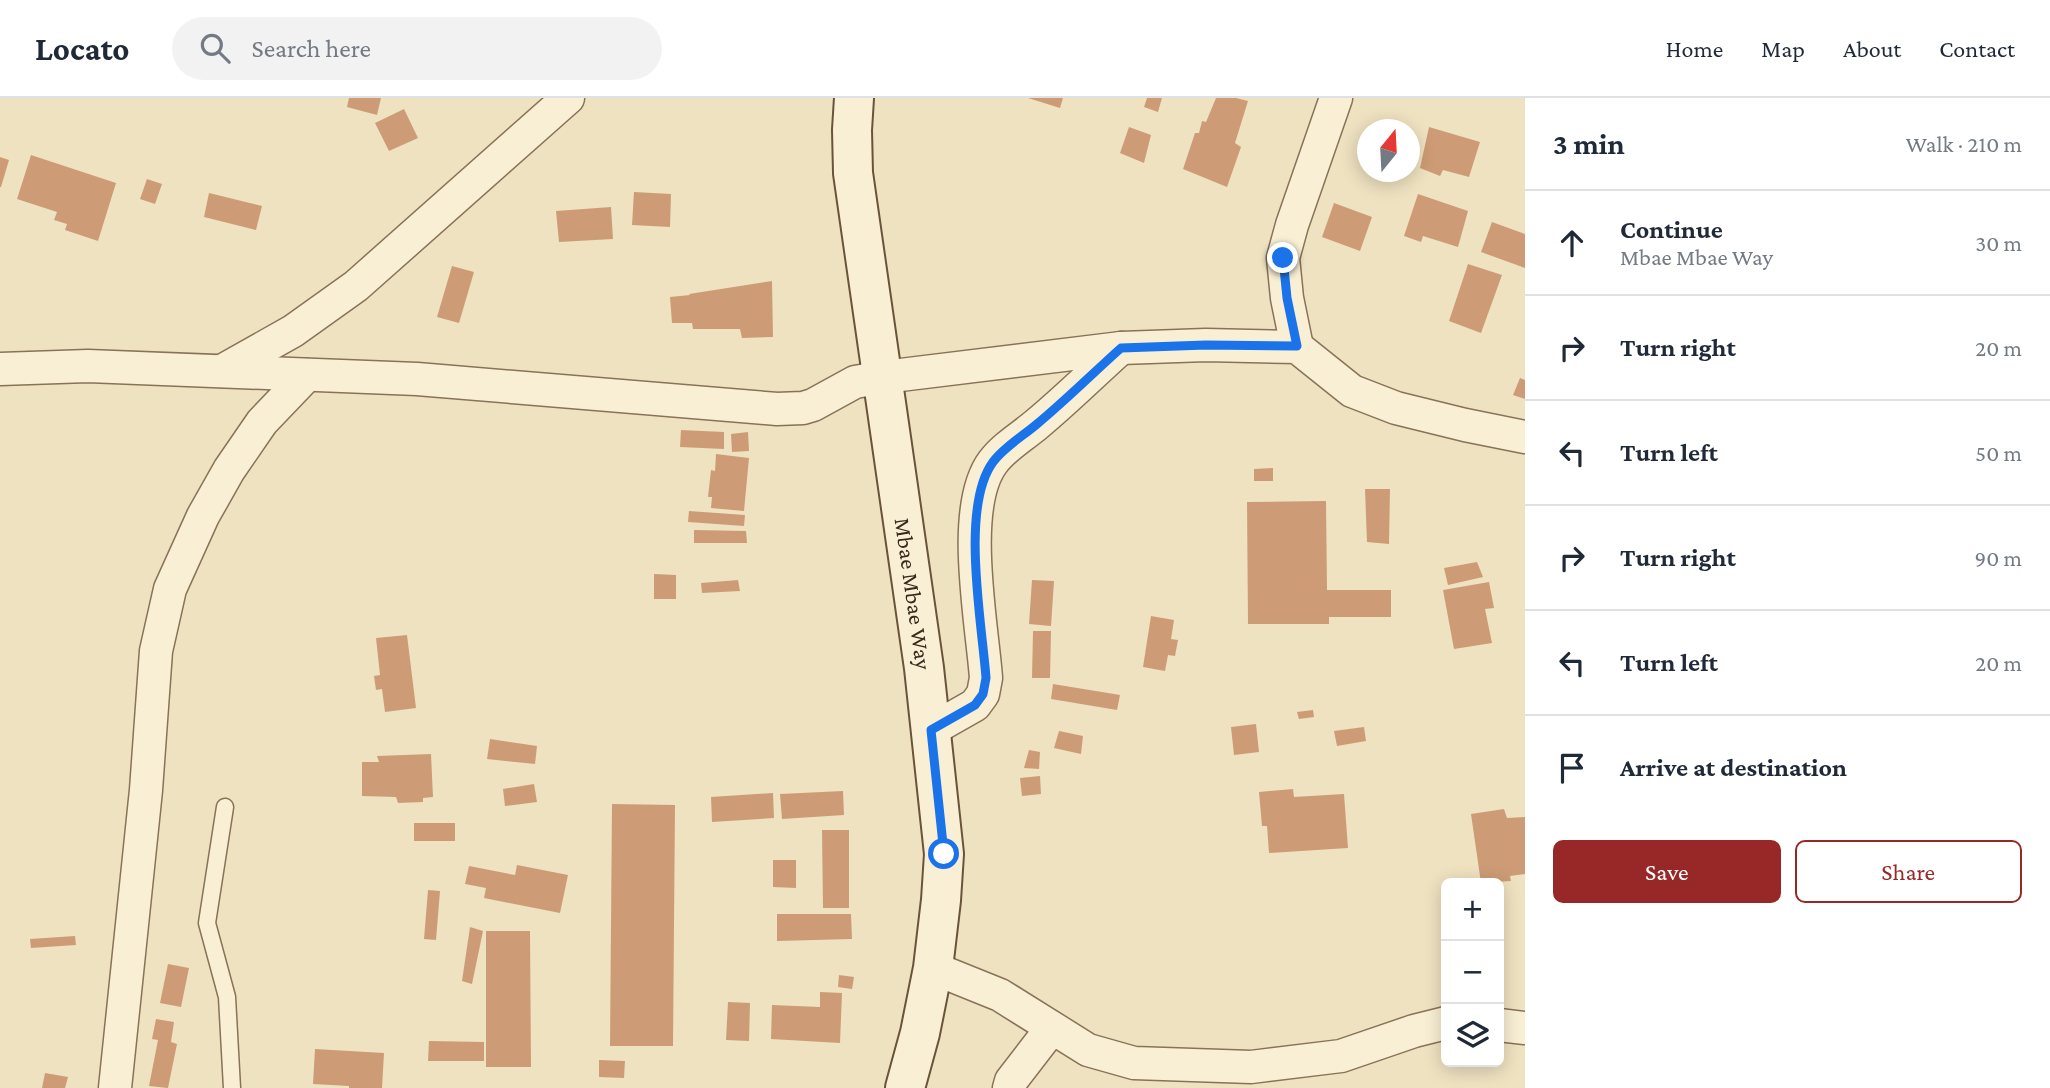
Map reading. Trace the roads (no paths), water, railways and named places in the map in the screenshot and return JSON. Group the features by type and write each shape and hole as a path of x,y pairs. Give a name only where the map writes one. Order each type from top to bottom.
{"street":[{"path":"221,371 293,331 356,286 568,98"},
{"name":"Mbae Mbae Way","path":"854,98 853,173 924,668 944,854 933,968 920,1033 905,1088"},
{"path":"1297,346 1287,298 1283,258 1336,98"},
{"path":"0,369 88,366 417,379 777,409 813,405 855,382 1121,348 1297,346 1352,391 1396,408 1525,437"},
{"path":"931,730 975,705 983,694 986,678 975,522 978,495 985,476 993,462 1007,448 1121,348"},
{"path":"115,1088 146,790 156,651 170,589 203,516 229,470 262,422 307,374"},
{"path":"933,968 1000,995 1088,1050 1134,1063 1251,1067 1341,1056 1441,1024"},
{"path":"1504,1026 1525,1028"},
{"path":"1009,1088 1051,1029"}],"lane":[{"path":"225,807 207,923 227,997 232,1088"}]}
